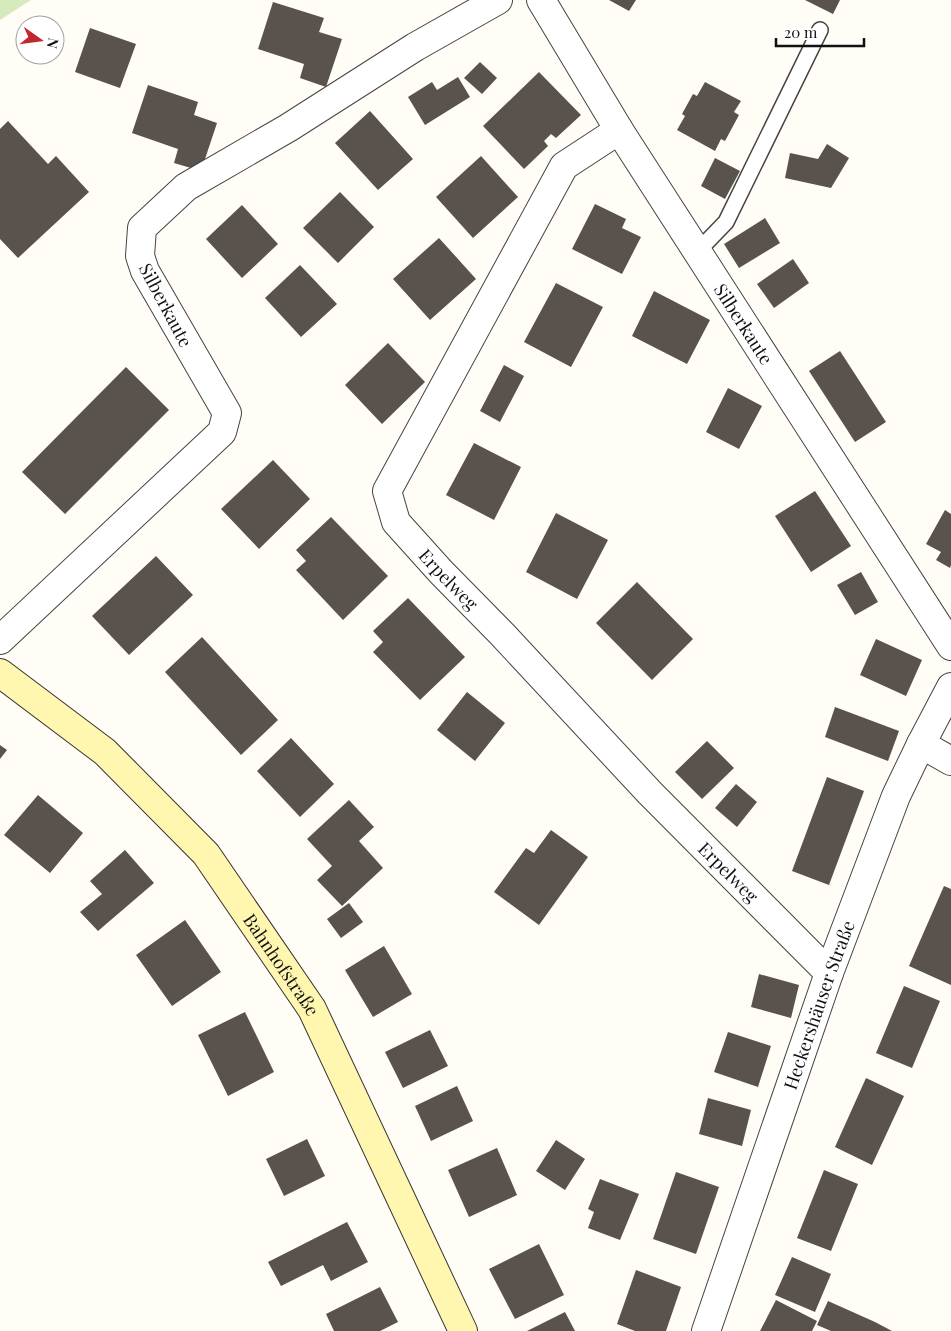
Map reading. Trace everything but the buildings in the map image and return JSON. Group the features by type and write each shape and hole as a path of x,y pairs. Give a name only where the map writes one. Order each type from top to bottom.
{"main road":[{"name":"Bahnhofstraße","path":"0,673 105,752 206,854 312,1009 463,1331"}],"street":[{"name":"Silberkaute","path":"0,640 222,432 227,413 145,271 140,256 142,228 186,188 288,128 415,48 498,0"},
{"name":"Silberkaute","path":"541,0 618,130 951,646"},
{"name":"Erpelweg","path":"618,130 564,166 387,491 396,522 434,565 502,634 650,794 829,973"},
{"name":"Heckershäuser Straße","path":"706,1331 829,973 896,796 951,687"},
{"path":"921,744 951,761"}],"lane":[{"path":"698,252 726,222 820,30"}],"green space":[{"path":"0,0 31,0 0,20"}]}
